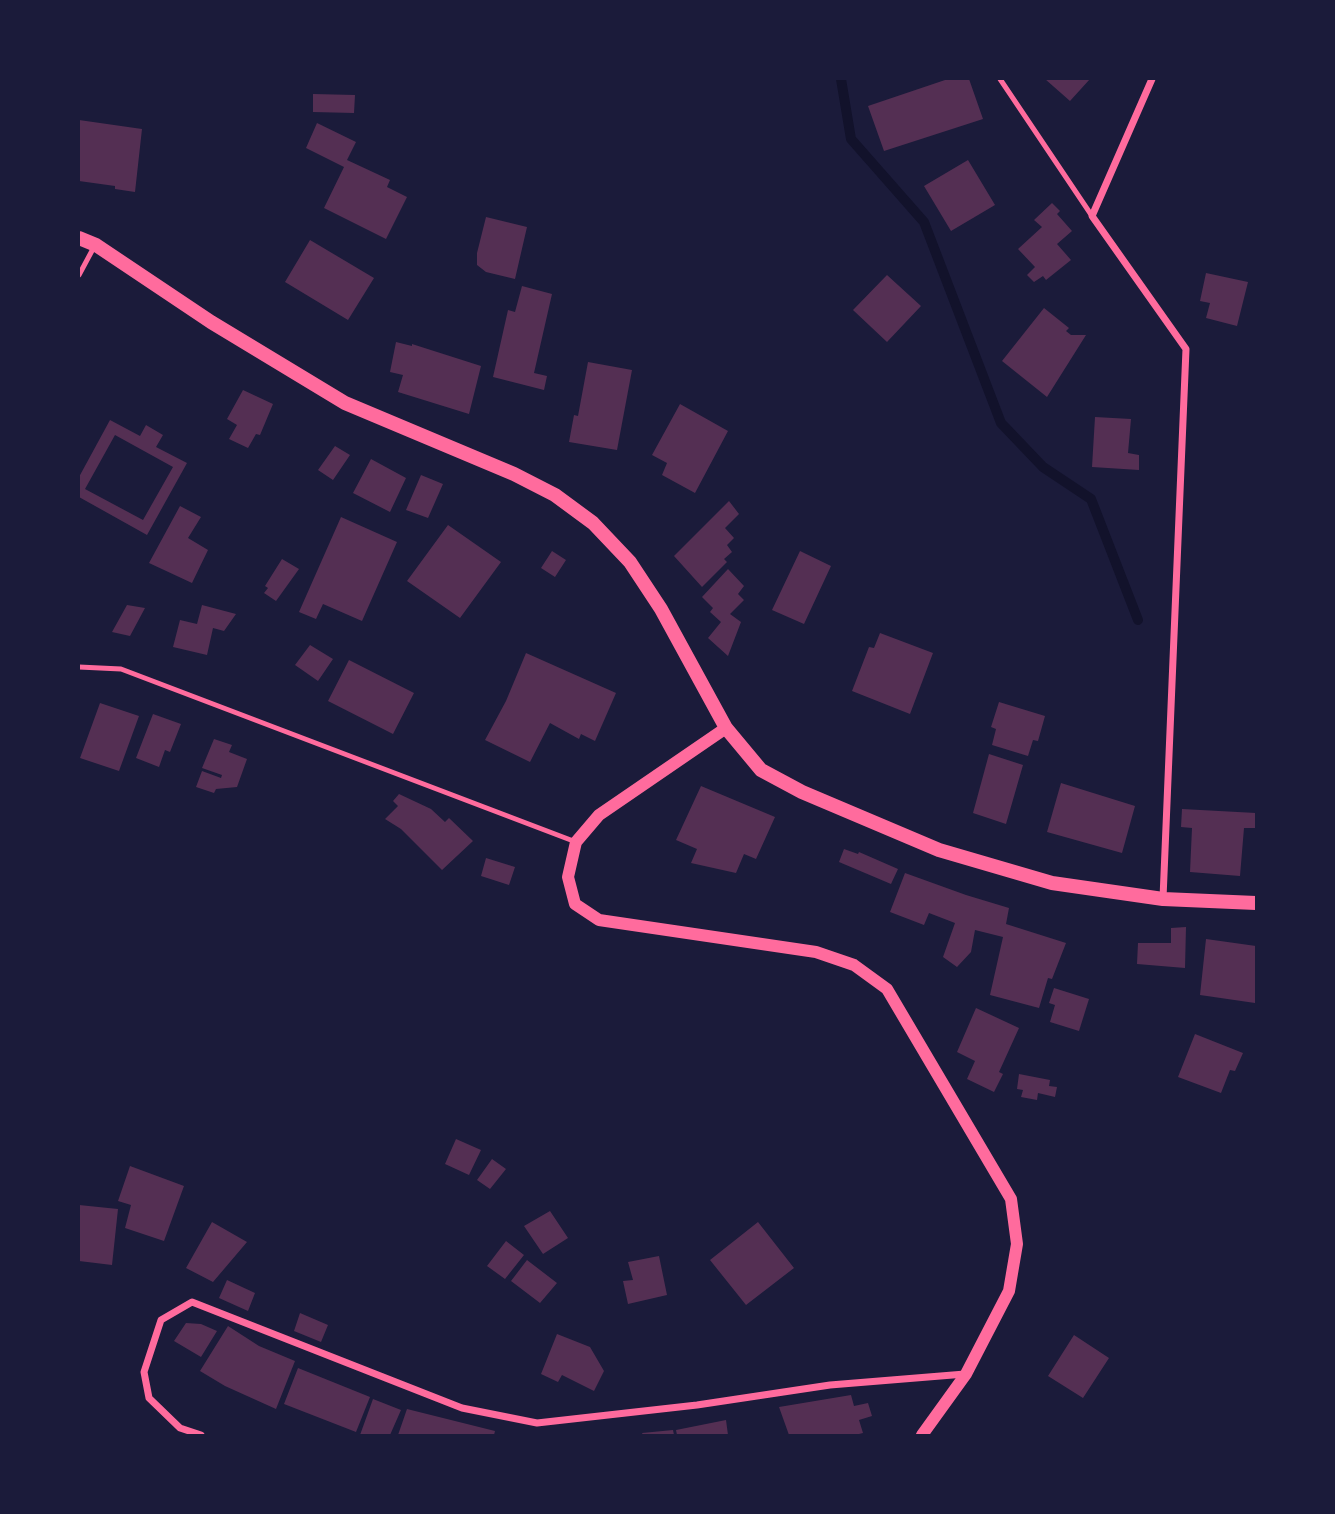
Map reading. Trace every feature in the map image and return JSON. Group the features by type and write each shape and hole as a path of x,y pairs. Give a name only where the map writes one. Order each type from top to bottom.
{"main road":[{"path":"79,238 96,244 211,322 345,403 514,474 555,495 593,523 630,562 662,608 726,729 761,770 802,792 939,850 1052,883 1163,899 1256,903"}],"street":[{"path":"1152,79 1092,216 1186,349 1163,899"},
{"path":"726,729 599,815 576,842 568,877 575,904 599,920 816,951 854,965 887,989 1011,1199 1017,1244 1009,1292 966,1374 922,1435"},
{"path":"201,1435 180,1428 149,1398 145,1371 161,1320 192,1302 462,1408 537,1423 697,1405 830,1385 966,1374"}],"lane":[{"path":"1000,79 1092,216"},
{"path":"79,275 96,244"},
{"path":"79,667 121,669 576,842"}],"building":[{"path":"948,79 969,79 983,119 884,151 868,106"},
{"path":"1045,79 1090,79 1070,101"},
{"path":"313,94 355,95 354,113 313,112"},
{"path":"79,120 142,129 135,192 79,181"},
{"path":"317,123 356,142 347,160 390,180 387,187 407,197 386,239 324,208 344,167 306,148"},
{"path":"968,160 995,205 951,231 924,186"},
{"path":"1052,203 1060,211 1057,214 1072,231 1057,244 1071,260 1046,280 1043,276 1034,282 1027,275 1035,267 1018,249 1042,227 1034,220"},
{"path":"486,217 527,227 515,279 486,272 477,265 477,253"},
{"path":"310,240 374,278 348,320 285,282"},
{"path":"1206,273 1248,282 1237,326 1206,318 1210,303 1200,301"},
{"path":"887,275 921,306 887,342 853,310"},
{"path":"522,286 552,294 534,373 547,376 544,390 493,377 508,310 515,312"},
{"path":"1044,308 1069,328 1066,331 1071,335 1086,335 1047,397 1002,361"},
{"path":"396,342 412,344 481,366 469,414 398,392 403,375 390,372"},
{"path":"588,362 632,370 617,450 569,442 574,415 578,416"},
{"path":"243,390 273,404 260,435 256,434 248,448 229,439 237,425 227,419"},
{"path":"680,404 728,431 695,493 662,475 667,463 652,455"},
{"path":"1095,417 1131,419 1128,453 1139,455 1139,470 1092,467"},
{"path":"110,420 140,436 146,425 163,435 156,447 187,463 147,535 79,497 79,477","holes":["115,435 173,467 143,520 85,489"]},
{"path":"335,446 350,455 333,480 318,470"},
{"path":"371,459 406,478 390,512 353,493"},
{"path":"421,475 443,484 428,518 406,510"},
{"path":"729,501 739,514 725,528 734,538 727,545 732,552 724,559 727,562 702,587 674,556"},
{"path":"180,506 201,517 188,538 208,550 192,583 149,563"},
{"path":"341,517 397,542 362,621 323,604 316,619 299,612"},
{"path":"448,525 501,562 460,618 407,581"},
{"path":"552,551 566,560 555,577 541,568"},
{"path":"800,551 831,566 804,624 772,610"},
{"path":"282,559 299,569 276,601 264,593 268,588 265,586"},
{"path":"728,569 744,586 738,594 744,600 730,614 741,622 728,656 708,638 721,622 710,612 713,608 702,597"},
{"path":"127,605 145,608 130,636 112,632"},
{"path":"202,605 236,614 224,631 213,628 207,655 173,647 180,620 197,624"},
{"path":"880,633 933,653 910,714 852,691 869,647 874,648"},
{"path":"310,645 333,659 318,681 295,665"},
{"path":"526,653 616,693 595,741 581,734 579,739 550,723 530,762 485,740 506,701"},
{"path":"349,660 414,693 393,734 328,701"},
{"path":"999,702 1045,716 1038,741 1033,740 1028,756 992,745 996,729 991,727"},
{"path":"100,703 139,716 119,771 80,758"},
{"path":"153,714 181,724 170,752 165,750 159,767 136,758"},
{"path":"214,739 232,745 229,752 247,759 237,787 216,789 214,793 196,787 202,771 221,778 222,775 202,768"},
{"path":"989,754 1023,765 1006,824 973,813"},
{"path":"1061,783 1135,806 1122,853 1047,832"},
{"path":"701,786 775,817 756,859 744,854 736,873 691,863 697,849 676,840"},
{"path":"399,794 431,809 445,822 449,818 473,841 442,870 401,829 385,819 398,806 393,801"},
{"path":"1182,809 1256,813 1256,828 1244,828 1240,876 1190,872 1192,828 1181,827"},
{"path":"844,849 858,854 859,852 898,869 891,884 839,862"},
{"path":"486,858 515,867 509,885 481,876"},
{"path":"905,873 1009,908 1006,924 1066,943 1052,979 1048,978 1039,1008 990,995 1003,937 975,930 971,952 957,967 943,957 955,923 929,913 924,925 890,912"},
{"path":"1186,927 1185,968 1137,964 1138,943 1171,943 1171,928"},
{"path":"1206,939 1256,946 1255,1003 1200,995"},
{"path":"1054,988 1089,999 1079,1031 1050,1022 1055,1005 1049,1003"},
{"path":"976,1008 1019,1028 999,1072 1003,1074 994,1092 967,1079 975,1061 957,1052"},
{"path":"1195,1034 1243,1053 1235,1071 1230,1070 1221,1093 1178,1077"},
{"path":"1019,1074 1050,1080 1049,1086 1057,1087 1055,1097 1038,1093 1037,1100 1021,1097 1023,1090 1017,1089"},
{"path":"456,1139 481,1150 469,1175 445,1164"},
{"path":"492,1159 506,1169 490,1189 477,1180"},
{"path":"130,1166 184,1186 164,1241 125,1228 131,1205 118,1201"},
{"path":"79,1205 118,1209 112,1265 79,1261"},
{"path":"550,1211 568,1238 543,1254 524,1226"},
{"path":"212,1222 247,1242 213,1282 186,1268"},
{"path":"758,1222 794,1268 746,1305 710,1260"},
{"path":"506,1241 524,1255 505,1279 487,1266"},
{"path":"659,1256 667,1295 628,1304 623,1281 633,1280 628,1262"},
{"path":"527,1260 557,1283 540,1303 511,1281"},
{"path":"227,1280 255,1293 248,1311 219,1298"},
{"path":"300,1313 328,1325 321,1342 294,1331"},
{"path":"186,1323 201,1324 217,1331 201,1357 174,1341"},
{"path":"228,1326 259,1346 295,1361 276,1409 225,1386 200,1371"},
{"path":"557,1334 590,1347 604,1371 594,1391 562,1375 558,1382 541,1374"},
{"path":"1074,1335 1109,1358 1083,1398 1048,1376"},
{"path":"298,1368 370,1397 356,1432 284,1404"},
{"path":"851,1395 854,1406 868,1403 872,1416 859,1420 863,1433 789,1435 779,1407"},
{"path":"373,1399 401,1410 390,1435 360,1435"},
{"path":"407,1409 495,1431 494,1435 398,1435"},
{"path":"726,1420 728,1435 677,1435 676,1430"},
{"path":"673,1430 674,1435 642,1433"}],"waterway":[{"path":"841,79 851,139 924,222 1001,423 1043,467 1091,499 1138,620"}]}
